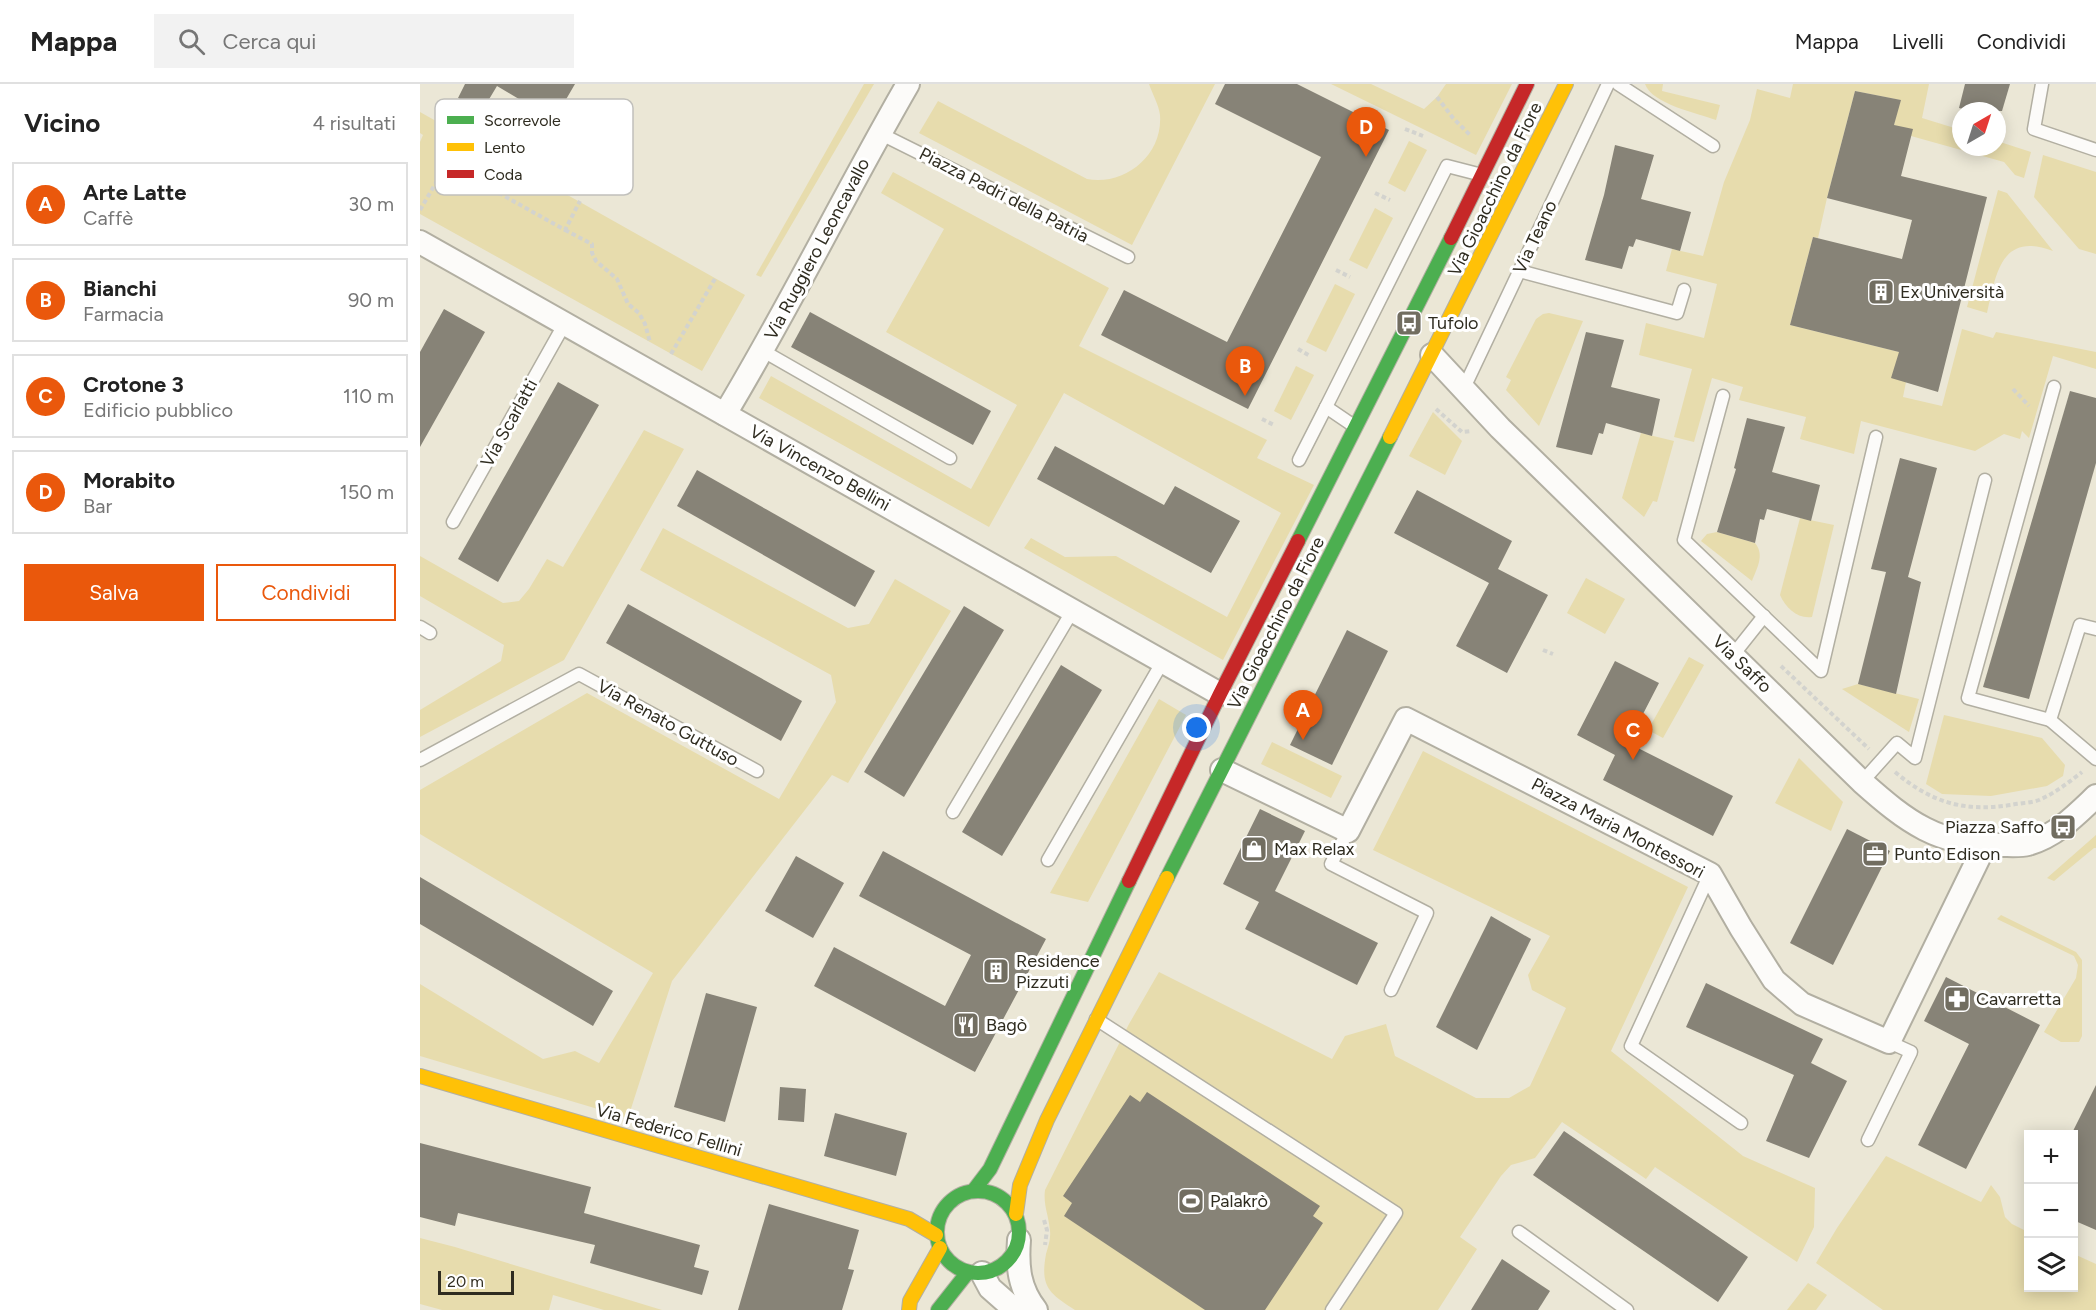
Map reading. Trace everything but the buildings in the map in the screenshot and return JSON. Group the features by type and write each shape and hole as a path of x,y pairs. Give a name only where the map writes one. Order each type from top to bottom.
{"street":[{"name":"Via Ruggiero Leoncavallo","path":"725,414 763,351 879,133 908,84"},
{"name":"Via Gioacchino da Fiore","path":"974,1190 990,1169 1018,1106 1220,694 1356,428 1527,84"},
{"name":"Via Gioacchino da Fiore","path":"1016,1214 1020,1185 1047,1120 1096,1019 1432,355 1566,84"},
{"name":"Via Vincenzo Bellini","path":"420,242 1220,694"},
{"name":"Via Saffo","path":"1432,355 1500,428 1862,782 1898,814 1940,838 1985,845 2028,844 2063,827 2096,796"},
{"name":"Piazza Maria Montessori","path":"1348,831 1406,719 1710,873 1774,980 1802,1004 1889,1042"},
{"path":"1222,770 1348,831"},
{"path":"1889,1042 1985,845"},
{"name":"Via Federico Fellini","path":"420,1076 909,1219 938,1242"},
{"path":"1019,1240 1006,1263 994,1270 975,1273 956,1268 946,1259 938,1242 937,1222 942,1210 950,1200 961,1193 974,1190 986,1191 1009,1203 1016,1214 1019,1227 1019,1240 1017,1266 1029,1301 1036,1310"},
{"path":"909,1219 942,1210"},
{"path":"909,1310 910,1301 938,1242"},
{"path":"938,1310 975,1273"},
{"path":"975,1273 1015,1310"}],"lane":[{"name":"Via Teano","path":"1463,390 1608,84"},
{"path":"1618,84 1713,146"},
{"path":"2042,84 2034,129 2096,150"},
{"name":"Piazza Padri della Patria","path":"879,133 1128,257"},
{"path":"1299,460 1447,166 1483,175"},
{"path":"1519,271 1677,314 1684,290"},
{"name":"Via Scarlatti","path":"453,522 565,324"},
{"path":"763,351 950,458"},
{"path":"2054,387 1968,698 2050,720 2096,759"},
{"path":"1723,396 1684,540 1821,671 1876,437"},
{"path":"1326,407 1356,428"},
{"path":"1862,782 1897,743 1915,758 1985,480"},
{"path":"953,812 1073,610"},
{"path":"1732,655 1764,616"},
{"path":"2050,720 2080,625 2096,629"},
{"path":"1048,860 1163,661"},
{"name":"Via Renato Guttuso","path":"420,760 579,674 758,771"},
{"path":"1348,831 1331,864 1427,914 1391,990"},
{"path":"1710,873 1631,1047 1741,1123"},
{"path":"1096,1019 1396,1213 1332,1310"},
{"path":"1868,1140 1911,1052 1889,1042"},
{"path":"1519,1232 1627,1310"}],"path":[{"path":"1437,97 1467,133 1475,138"},
{"path":"1405,129 1423,136"},
{"path":"420,210 435,184"},
{"path":"1375,193 1390,200"},
{"path":"502,195 592,244 592,252 596,261 617,279 628,304 642,318 650,342"},
{"path":"565,230 580,201"},
{"path":"1336,270 1350,277"},
{"path":"671,354 716,278"},
{"path":"1298,349 1310,356"},
{"path":"2013,389 2037,411"},
{"path":"1262,419 1274,425"},
{"path":"1543,650 1553,654"}],"shaded area":[{"path":"864,84 874,84 761,277 756,275"},
{"path":"1149,84 1215,84 1132,245 919,133 938,101 1087,179 1114,178 1139,165 1155,143 1160,115"},
{"path":"1331,84 1371,84 1424,109 1437,97 1446,84 1512,84 1476,155"},
{"path":"1645,84 1663,84 1662,91 1720,105 1716,120 1687,111 1656,97"},
{"path":"1793,84 1929,84 1922,118 1952,127 1952,147 1911,136 1894,125 1900,100 1855,91 1818,238 1813,237 1790,325 1899,352 1906,382 1903,397 1942,406 1962,329 1993,338 1996,332 2096,352 2096,369 2053,356 2029,438 2022,431 2020,439 2004,434 1975,451 1861,421 1854,454 1800,439 1806,417 1739,400 1743,387 1712,378 1694,442 1674,437 1692,369 1639,355 1646,323 1704,338 1717,284 1666,271 1672,249 1703,256 1724,182 1750,120 1757,89 1790,98"},
{"path":"420,112 435,120 435,195 567,195 745,295 702,371 420,214 420,142 423,135 420,133"},
{"path":"1409,141 1427,150 1405,192 1388,183"},
{"path":"2006,144 2031,152 2024,178 2015,175 2004,162 1983,156 2006,156"},
{"path":"2043,155 2096,172 2096,254 2079,249 2034,197"},
{"path":"893,172 1109,288 1079,346 1267,440 1257,458 1314,485 1223,660 1024,548 1031,538 1065,557 1116,556 1227,617 1281,513 1064,393 989,527 759,398 771,376 971,489 1017,405 886,332 944,229 881,193"},
{"path":"1998,190 2007,193 2053,251 2036,246 2022,247 2012,252 1998,271 1987,313 1967,307"},
{"path":"1375,208 1393,218 1367,269 1349,260"},
{"path":"1335,284 1355,294 1326,352 1306,342"},
{"path":"1549,313 1583,321 1539,426 1506,390 1511,380 1506,377 1536,319"},
{"path":"1296,366 1314,375 1291,420 1274,411"},
{"path":"1433,412 1462,441 1445,475 1409,456"},
{"path":"644,430 684,449 564,660 420,737 420,710 501,661 504,645 420,596 420,556 503,603 519,601 547,559 563,567"},
{"path":"1641,433 1674,441 1657,502 1653,501 1644,517 1622,498"},
{"path":"1800,518 1834,525 1812,617 1793,612 1780,595"},
{"path":"663,528 848,628 869,624 895,579 951,611 848,783 832,775 672,981 628,1118 420,1056 420,984 543,1059 575,1051 599,1063 653,973 420,834 420,790 587,693 779,799 836,702 831,675 640,570"},
{"path":"1717,532 1755,543 1760,557 1752,581 1701,541 1707,534"},
{"path":"1586,578 1625,599 1605,634 1567,613"},
{"path":"1689,657 1704,665 1663,738 1648,730"},
{"path":"1858,684 1919,699 1909,732 1842,689"},
{"path":"1159,699 1186,715 1088,902 1050,893"},
{"path":"1944,715 2042,738 2065,765 2063,776 2047,786 1991,796 1942,794 1926,784"},
{"path":"1272,742 1342,776 1331,798 1261,764"},
{"path":"1423,751 1688,887 1611,1051 1743,1156 1815,1188 1814,1227 1797,1262 1655,1167 1646,1179 1562,1122 1535,1158 1511,1165 1501,1176 1460,1237 1477,1249 1438,1310 1075,1310 1053,1294 1044,1274 1050,1240 1045,1190 1129,1024 1159,972 1332,1059 1345,1036 1386,1024 1395,1056 1476,1098 1509,1098 1530,1086 1566,1008 1532,990 1528,975 1550,936 1373,850"},
{"path":"1799,758 1843,802 1831,831 1775,803"},
{"path":"2096,835 2096,848 2054,881 2047,878"},
{"path":"2001,915 2076,952 2082,960 2082,1036 2079,1042 2061,1042 2044,1032 2076,978 2078,965 2074,956 1997,919"},
{"path":"1886,1156 1981,1202 1991,1185 2000,1197 2005,1217 2012,1224 2024,1230 2024,1292 2078,1292 2078,1256 2096,1264 2096,1310 1883,1310 1816,1263"},
{"path":"420,1238 662,1310 604,1310 553,1295 549,1310 442,1310 420,1304"},
{"path":"1808,1283 1827,1295 1816,1310 1787,1310"}],"traffic: fast":[{"path":"1298,541 1451,238"},
{"path":"1167,878 1390,437"},
{"path":"974,1190 990,1169 1129,881"},
{"path":"970,1191 986,1191 1001,1198 1012,1209 1019,1224 1019,1232 1016,1248 1007,1261 986,1273 970,1273 955,1266 944,1255 937,1240 937,1224 944,1209 955,1198 970,1191"},
{"path":"938,1310 968,1272"}],"traffic: slow":[{"path":"1390,437 1566,84"},
{"path":"1016,1214 1020,1185 1047,1120 1167,878"},
{"path":"420,1076 909,1219 936,1235"},
{"path":"909,1310 910,1301 940,1248"}],"traffic: jam":[{"path":"1451,238 1527,84"},
{"path":"1129,881 1298,541"}],"place":[{"name":"Morabito","path":"1366,157"},
{"name":"Ex Università","path":"1881,292"},
{"name":"Tufolo","path":"1409,323"},
{"name":"Bianchi","path":"1245,396"},
{"name":"Arte Latte","path":"1303,740"},
{"name":"Crotone 3","path":"1633,760"},
{"name":"Piazza Saffo","path":"2063,827"},
{"name":"Max Relax","path":"1254,849"},
{"name":"Punto Edison","path":"1875,854"},
{"name":"Residence Pizzuti","path":"996,971"},
{"name":"Cavarretta","path":"1957,999"},
{"name":"Bagò","path":"966,1025"},
{"name":"Palakrò","path":"1191,1201"}]}
